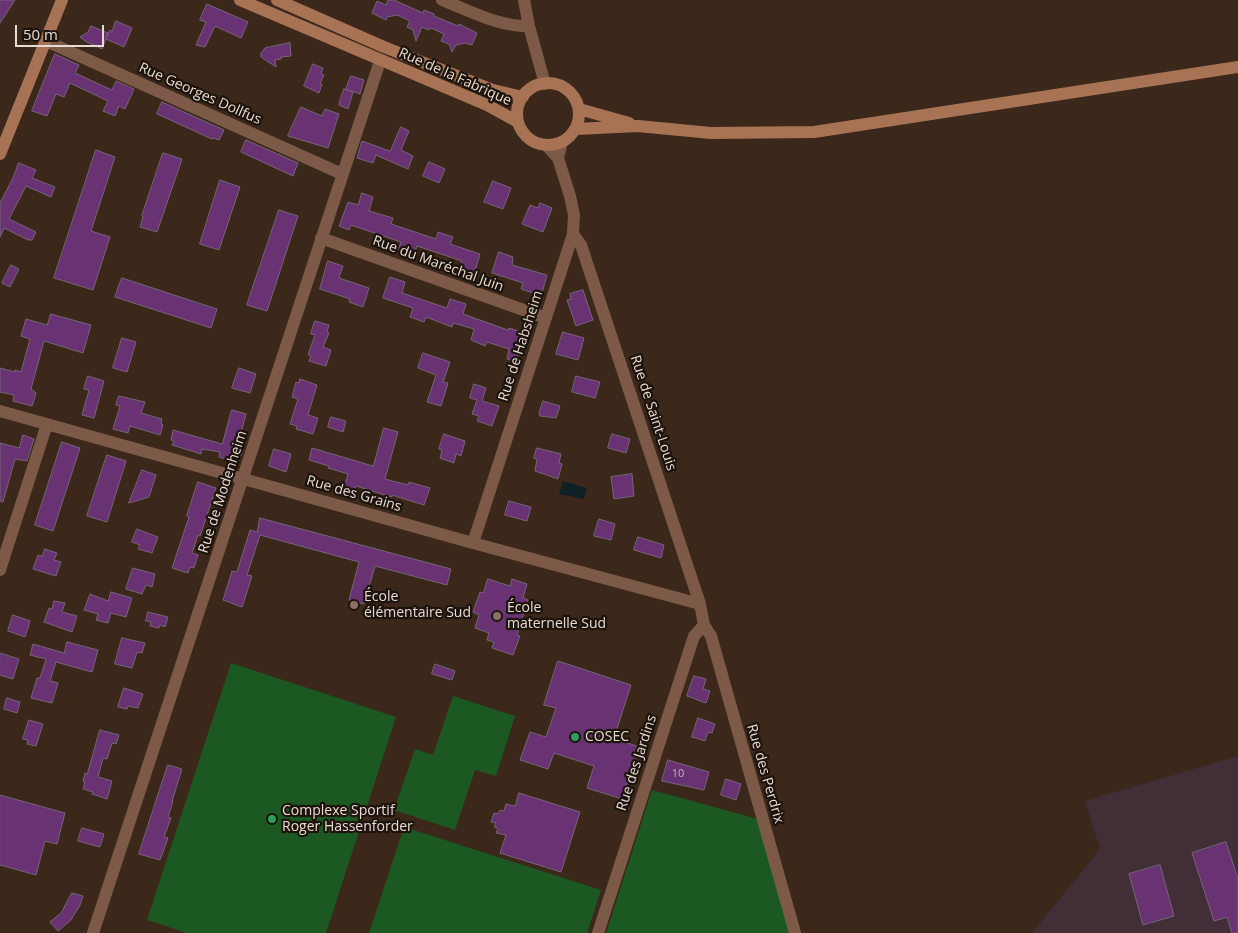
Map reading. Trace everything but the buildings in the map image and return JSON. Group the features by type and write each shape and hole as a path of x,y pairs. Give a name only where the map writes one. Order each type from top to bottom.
{"main road":[{"name":"Rue de la Fabrique","path":"240,0 494,108 518,122"},
{"name":"Rue de la Fabrique","path":"277,0 384,47 493,90 523,97"},
{"path":"0,154 63,1"},
{"name":"Rue de la Fabrique","path":"380,61 384,47"},
{"path":"576,129 638,126 711,133 814,132 1238,67"},
{"path":"545,84 563,87 576,100 579,109 576,129 567,139 562,142 546,145 532,140 521,129 518,122 518,109 523,97 536,86 545,84"},
{"path":"579,109 638,126"}],"street":[{"path":"442,0 502,23 517,27 529,26"},
{"path":"524,0 545,84"},
{"name":"Rue Georges Dollfus","path":"46,41 342,174"},
{"name":"Rue de Modenheim","path":"93,933 380,61"},
{"path":"558,158 562,142"},
{"name":"Rue de Habsheim","path":"473,543 573,234 574,215 570,196 558,158 546,145"},
{"name":"Rue de Saint-Louis","path":"573,234 582,245 700,604"},
{"name":"Rue du Maréchal Juin","path":"321,238 546,318"},
{"name":"Rue des Grains","path":"0,411 473,543 700,604"},
{"path":"0,570 47,424"},
{"path":"700,604 704,625"},
{"name":"Rue des Jardins","path":"598,933 694,636 704,625"},
{"name":"Rue des Perdrix","path":"704,625 710,636 795,933"}],"shaded area":[{"path":"563,481 587,488 584,499 559,494"},
{"path":"1238,756 1238,933 1032,933 1100,849 1085,801"}],"green space":[{"name":"Complexe Sportif Roger Hassenforder","path":"231,663 396,717 326,933 187,933 147,920"},
{"path":"453,696 515,716 496,776 475,770 455,830 394,810 415,749 433,755"},
{"path":"652,790 765,821 794,933 606,933"},
{"path":"404,827 601,890 587,933 369,933"}],"place":[{"name":"École élémentaire Sud","path":"354,605"},
{"name":"École maternelle Sud","path":"497,616"},
{"name":"COSEC","path":"575,737"},
{"name":"Complexe Sportif Roger Hassenforder","path":"272,819"}]}
